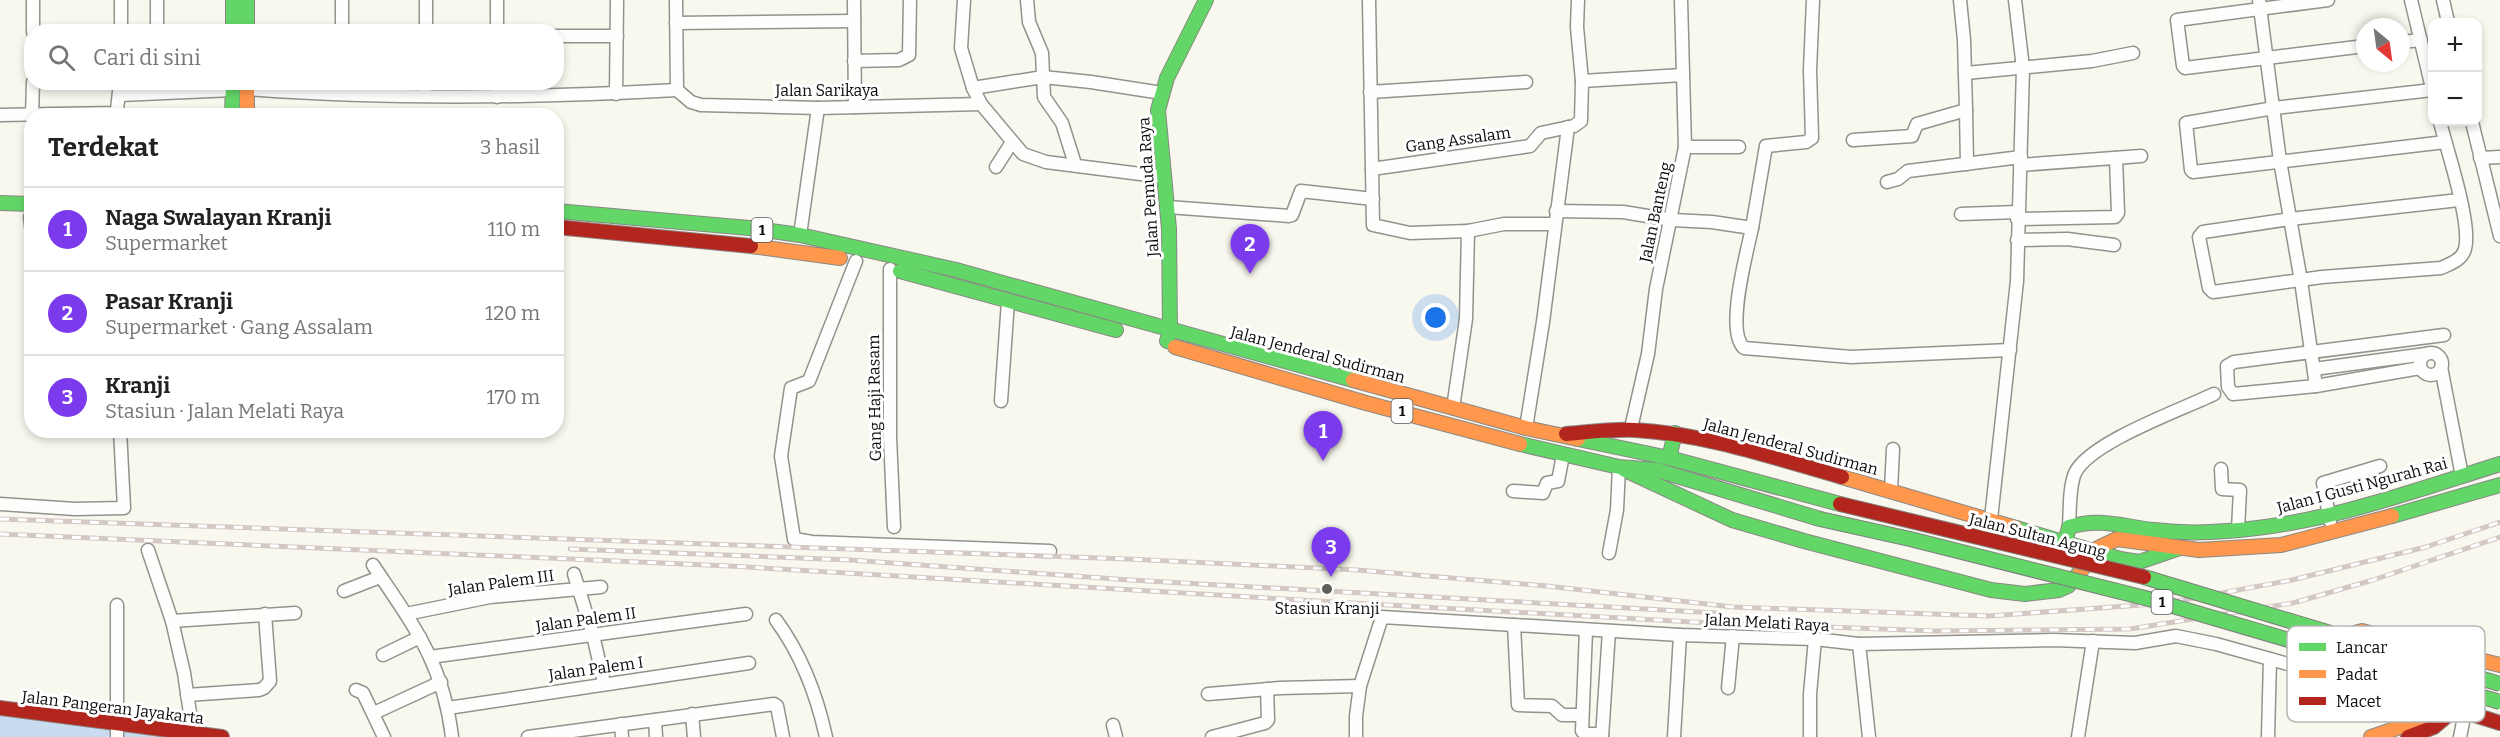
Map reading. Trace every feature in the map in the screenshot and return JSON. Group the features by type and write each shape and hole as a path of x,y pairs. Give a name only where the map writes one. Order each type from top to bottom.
{"main road":[{"path":"233,0 239,24"},
{"path":"241,24 247,0"},
{"name":"Jalan Pemuda Raya","path":"1164,339 1168,207 1158,122 1161,93 1206,0"},
{"path":"234,108 239,90"},
{"path":"241,90 245,108"},
{"path":"0,203 24,210"},
{"name":"Jalan Jenderal Sudirman","path":"564,212 800,235 963,272 1366,403 1563,455 1618,467 1657,470 1820,519 1910,538 1954,552 2160,602 2287,639"},
{"path":"0,217 24,213"},
{"path":"588,213 588,228"},
{"name":"1","path":"564,227 788,249 856,261 958,286 1132,335"},
{"name":"Jalan Jenderal Sudirman","path":"1164,339 1453,408 1526,428 1563,434 1631,428 1704,438 2065,542"},
{"path":"1669,458 1675,433"},
{"name":"Jalan Sultan Agung","path":"1563,434 1669,458 1840,504 2149,579 2306,626"},
{"name":"Jalan I Gusti Ngurah Rai","path":"2043,535 2054,535 2086,520 2099,520 2152,530 2197,532 2238,530 2329,514 2500,464"},
{"name":"Jalan Jenderal Sudirman","path":"1618,467 1730,519 1789,537 1983,588 2012,594 2043,592"},
{"path":"2043,592 2060,590 2069,585 2093,551 2105,540 2117,538 2199,550 2282,545 2330,534 2500,485"},
{"path":"2043,592 2057,582 2062,574 2066,560 2065,542 2069,527"},
{"path":"2065,542 2120,559 2139,562 2182,547"},
{"path":"2485,661 2500,665"},
{"name":"Jalan Sultan Agung","path":"2485,680 2500,684"},
{"name":"Jalan Jenderal Sudirman","path":"2485,698 2500,702"},
{"name":"Jalan Pangeran Jayakarta","path":"0,708 118,731 193,733 222,737"},
{"path":"2485,718 2500,723"},
{"path":"2370,737 2414,722"},
{"path":"2408,737 2429,731 2445,722"}],"street":[{"path":"33,0 33,24"},
{"path":"121,0 121,24"},
{"path":"157,0 157,24"},
{"path":"342,0 342,24"},
{"path":"426,0 426,24"},
{"path":"497,0 497,24"},
{"path":"616,94 617,0"},
{"path":"281,90 343,96 496,97 677,90 676,0"},
{"path":"854,0 855,107"},
{"path":"854,61 899,60 909,55 910,0"},
{"path":"964,0 961,48 979,105 1023,154 1034,159 1164,177"},
{"path":"1027,0 1029,22 1042,53 1044,97 1062,123 1075,164"},
{"path":"1369,0 1374,225 1410,233 1468,231 1504,224 1554,224"},
{"path":"1526,428 1543,322 1568,128 1581,121 1582,81 1577,27 1578,0"},
{"name":"Jalan Banteng","path":"1631,428 1648,354 1656,289 1672,220 1685,147 1681,0"},
{"path":"1813,0 1810,70 1812,138 1806,142 1766,146 1741,282 1737,322 1738,341 1744,348 1851,357 2010,350"},
{"path":"1960,0 1966,73 1967,164"},
{"path":"1991,519 2017,281 2023,68 2015,0"},
{"path":"2328,0 2259,4 2176,22 2185,68 2356,47"},
{"path":"2411,0 2429,72"},
{"path":"2443,0 2447,18"},
{"path":"2259,4 2280,161 2316,386"},
{"path":"676,23 854,21"},
{"path":"564,36 617,36"},
{"path":"2410,41 2421,40"},
{"path":"1966,73 2092,61 2133,53"},
{"path":"1582,81 1683,75"},
{"path":"973,88 1043,77 1101,83 1161,93"},
{"path":"1370,92 1526,82"},
{"path":"32,108 33,90"},
{"path":"117,108 120,90"},
{"path":"343,90 343,96"},
{"path":"425,90 425,96"},
{"path":"496,90 496,97"},
{"name":"Jalan Sarikaya","path":"677,90 691,102 701,105 818,108 979,105"},
{"path":"2428,90 2274,108 2187,123 2185,125 2193,172 2445,142"},
{"path":"800,235 818,108"},
{"path":"1852,140 1912,136 1917,124 1966,110"},
{"path":"0,115 24,115"},
{"path":"2441,126 2467,223 2465,249 2457,261 2441,268 2322,277 2213,292 2209,288 2200,233 2290,219 2459,200"},
{"path":"2473,126 2499,230"},
{"name":"Gang Assalam","path":"1372,169 1530,146 1541,133 1568,128"},
{"path":"996,167 1012,142"},
{"path":"1685,147 1739,147"},
{"path":"1887,182 1908,171 1967,164 2141,156"},
{"path":"2480,158 2500,157"},
{"path":"1961,213 2115,217 2118,213 2116,158"},
{"path":"1168,207 1289,216 1292,215 1302,191 1373,199"},
{"path":"1556,211 1623,212 1672,220 1712,222 1752,228"},
{"path":"1453,408 1466,319 1468,231"},
{"path":"2017,240 2067,239 2114,245"},
{"path":"856,261 809,381 791,388 781,456 794,539 812,542 1050,550"},
{"name":"Gang Haji Rasam","path":"890,269 890,437 894,527"},
{"path":"1001,401 1008,301"},
{"path":"2420,368 2316,386 2233,394 2228,387 2227,366 2230,363 2444,335"},
{"path":"2314,369 2426,354 2438,355 2462,476"},
{"path":"2426,354 2420,360 2420,368 2431,375 2441,367"},
{"path":"2069,527 2074,476 2081,462 2112,440 2214,394"},
{"path":"0,504 75,509 124,508 120,438"},
{"path":"1891,490 1893,449"},
{"path":"1513,491 1543,493 1547,483 1558,481 1563,455"},
{"path":"2330,534 2323,483 2380,466"},
{"path":"1609,553 1617,510 1618,467"},
{"path":"2221,469 2222,489 2240,490 2238,530"},
{"path":"148,550 172,621 193,733"},
{"path":"373,565 406,614 430,657 441,682 452,737"},
{"path":"574,574 593,635 604,683"},
{"path":"344,591 380,577"},
{"name":"Jalan Palem III","path":"406,614 490,597 601,587"},
{"path":"117,605 118,731"},
{"path":"172,621 295,613"},
{"path":"187,695 259,690 268,685 270,681 265,614"},
{"name":"Jalan Palem II","path":"430,657 746,614"},
{"name":"Jalan Melati Raya","path":"1356,737 1360,686 1382,617 1680,635 1815,639 1859,644 2092,641 2135,643 2176,636 2287,664"},
{"path":"776,620 786,634 809,681 826,737"},
{"path":"1514,625 1519,705 1552,706 1562,715 1582,715"},
{"path":"1586,630 1583,734 1602,735 1609,631"},
{"path":"1674,737 1680,635"},
{"path":"1728,688 1732,636"},
{"path":"383,655 420,637"},
{"path":"1810,737 1810,694 1815,639"},
{"path":"2078,737 2092,641"},
{"path":"1859,644 1869,737"},
{"path":"2268,737 2270,659"},
{"name":"Jalan Palem I","path":"448,708 749,663"},
{"path":"374,712 441,682"},
{"path":"1208,694 1267,689 1360,686"},
{"path":"1212,737 1265,723 1268,720 1267,689"},
{"path":"356,690 363,693 384,737"},
{"path":"528,737 621,731 655,720 774,704 783,737"},
{"path":"692,714 694,737"},
{"path":"655,720 656,737"}],"water":[{"path":"0,708 222,737 0,737"}],"railway":[{"path":"0,519 1128,559 1357,570 1547,586 1733,607 1989,616 2168,603 2292,580 2426,547 2500,522"},
{"path":"0,534 729,566 1692,622 1936,631 2130,629 2293,603 2373,580 2500,537"},
{"path":"570,549 850,560 1130,580 1717,613"}],"traffic: fast":[{"path":"233,0 233,24"},
{"path":"247,0 247,24"},
{"path":"1167,341 1170,331 1169,229 1158,110 1167,78 1206,0"},
{"path":"232,108 233,90"},
{"path":"0,203 24,204"},
{"path":"564,212 749,228 800,235 956,270 1353,380"},
{"path":"900,271 1116,330"},
{"path":"1669,458 1675,433"},
{"path":"1578,439 1669,458 1840,504"},
{"path":"1520,444 1619,467 1657,470 1820,519"},
{"path":"2066,554 2065,542 2069,527 2080,524 2101,523 2190,532 2262,528 2365,506 2500,464"},
{"path":"1625,470 1732,520 1991,590 2025,594 2059,590 2068,586 2080,572"},
{"path":"2392,516 2500,485"},
{"path":"1820,519 1910,539 2149,599 2287,639"},
{"path":"2016,528 2120,559 2139,562 2180,548"},
{"path":"2144,577 2307,626"},
{"path":"2485,679 2500,684"},
{"path":"2485,698 2500,702"}],"traffic: slow":[{"path":"247,90 247,108"},
{"path":"751,246 840,258"},
{"path":"1175,347 1366,403 1520,444"},
{"path":"1353,380 1526,428 1578,439"},
{"path":"1842,477 2016,528"},
{"path":"2080,572 2098,548 2117,539 2199,550 2281,545 2392,516"},
{"path":"2485,661 2500,665"},
{"path":"2371,737 2414,722"}],"traffic: jam":[{"path":"564,228 751,246"},
{"path":"1566,434 1626,430 1688,436 1842,477"},
{"path":"1840,504 2144,577"},
{"path":"0,708 222,737"},
{"path":"2485,718 2500,723"},
{"path":"2408,737 2434,727 2440,722"}],"place":[{"name":"Pasar Kranji","path":"1250,274"},
{"name":"Naga Swalayan Kranji","path":"1323,461"},
{"name":"Kranji","path":"1331,577"},
{"name":"Stasiun Kranji","path":"1327,589"}]}
